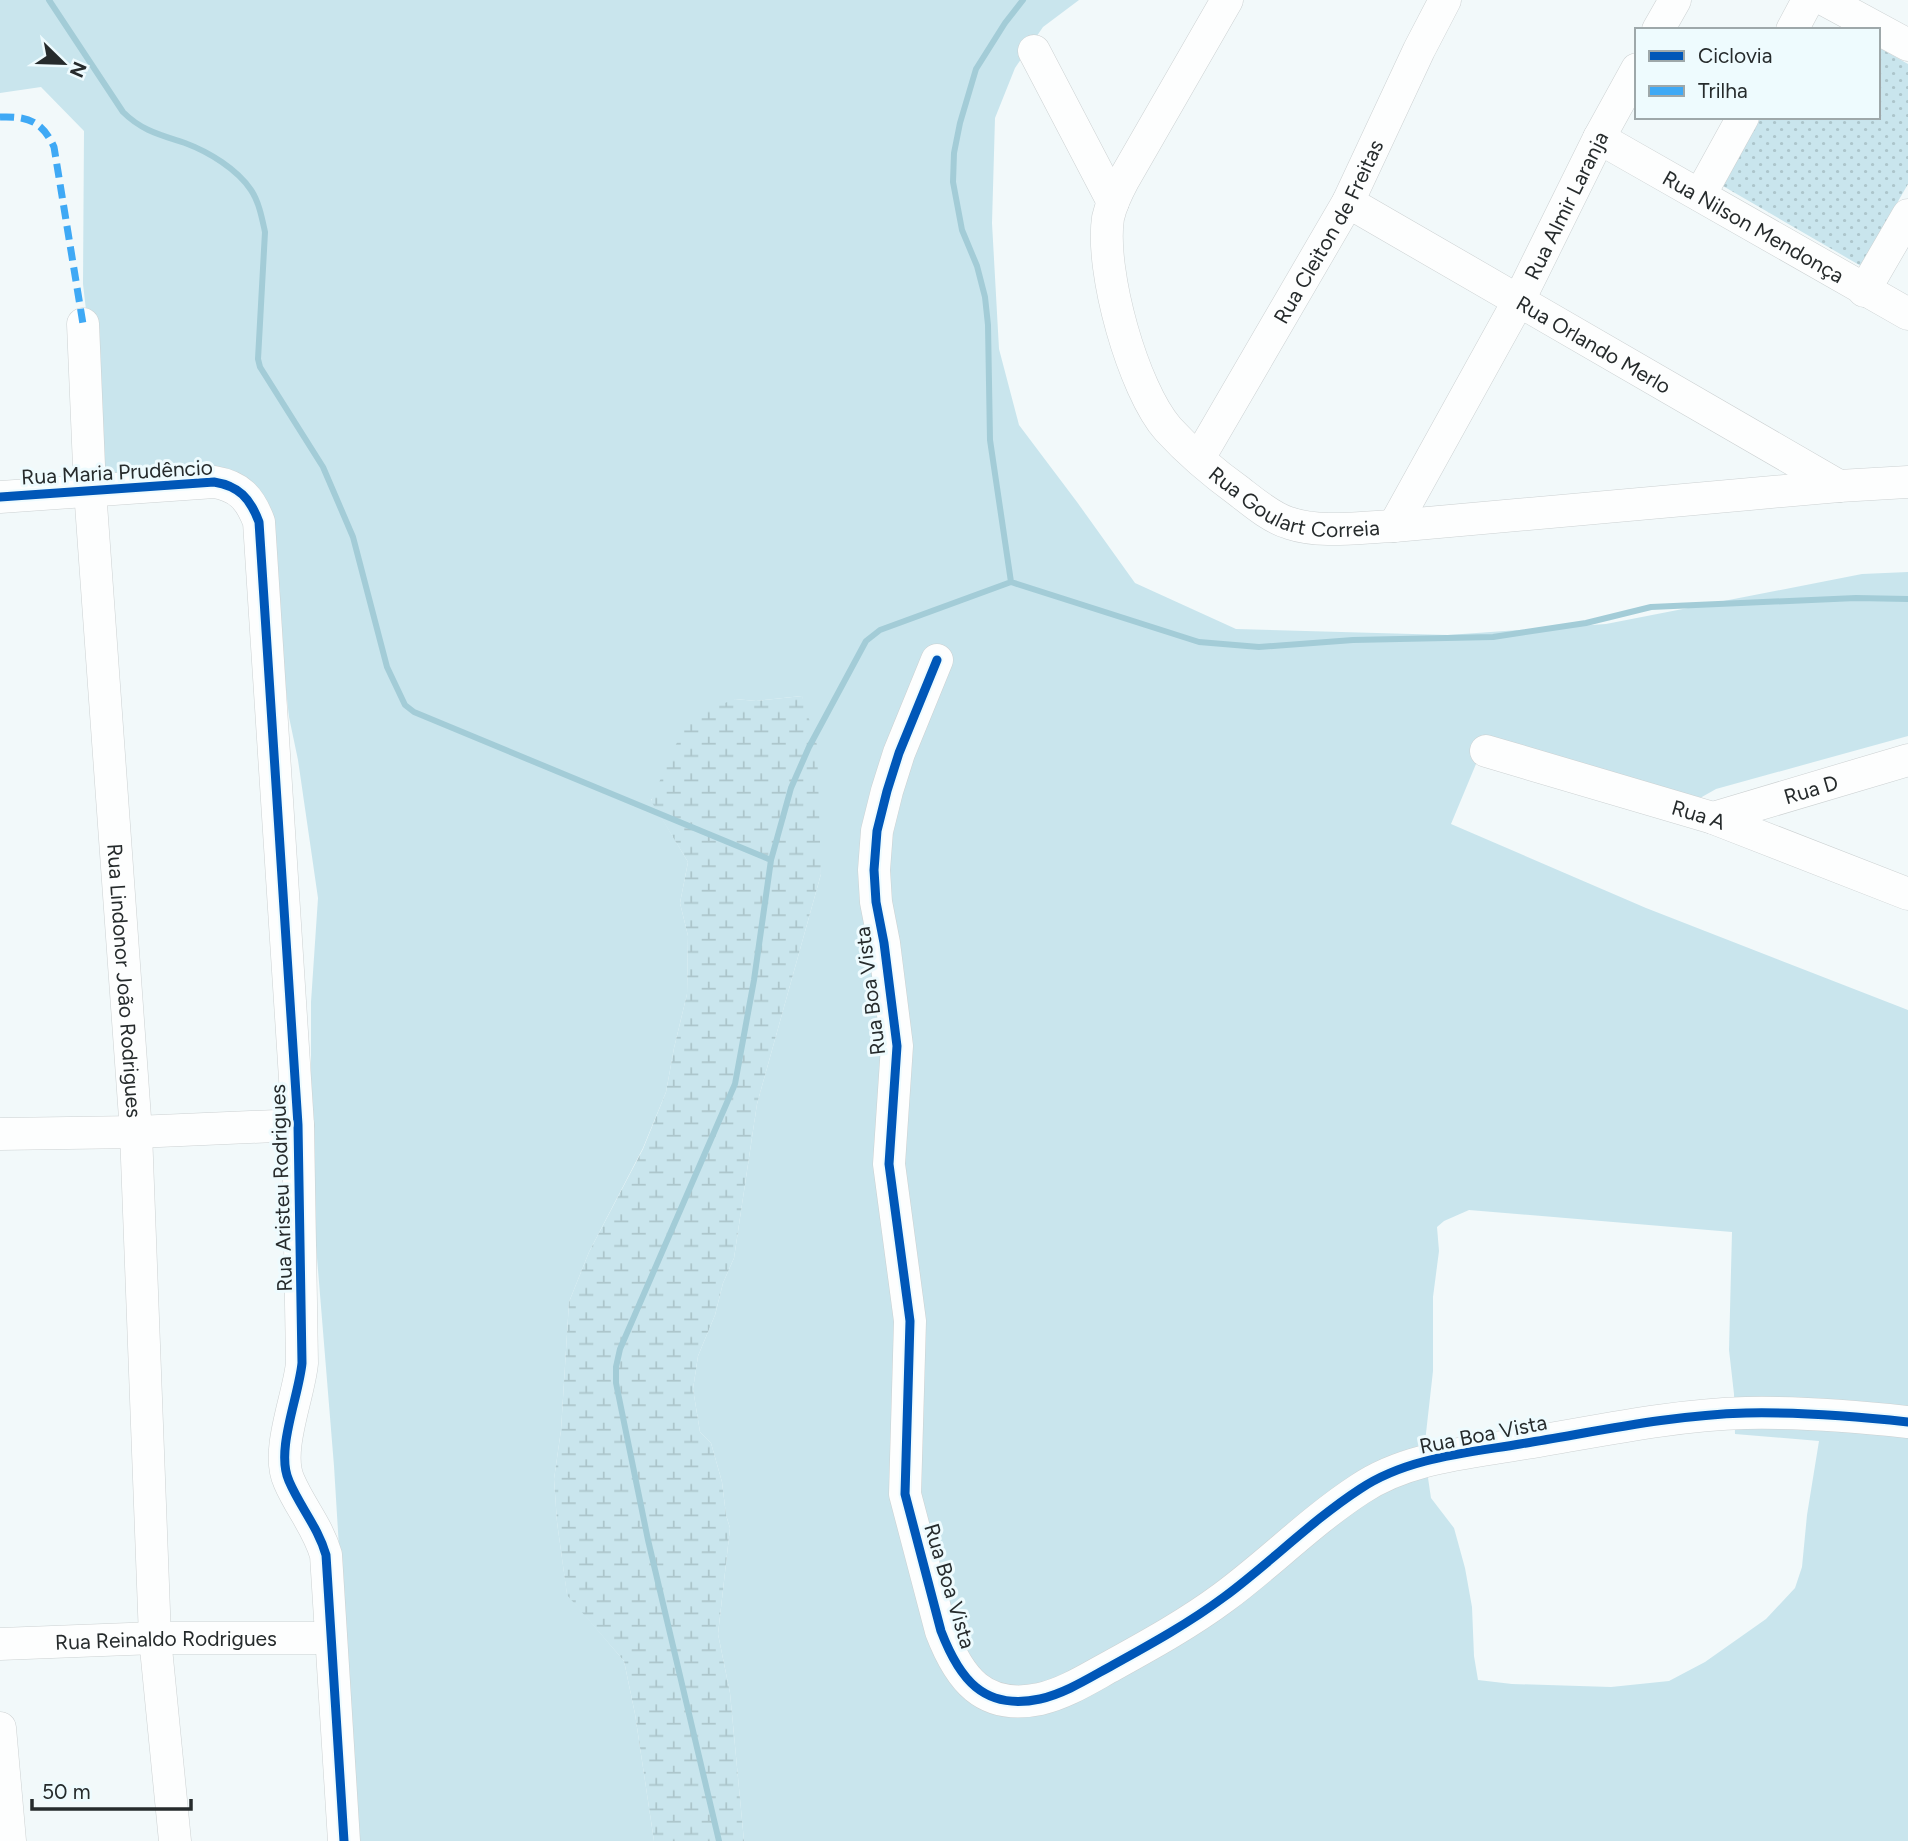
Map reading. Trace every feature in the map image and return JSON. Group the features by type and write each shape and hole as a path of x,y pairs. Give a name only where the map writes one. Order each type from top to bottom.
{"street":[{"name":"Rua Goulart Correia","path":"1227,0 1113,202 1107,237 1113,288 1123,334 1152,406 1168,429 1246,496 1288,523 1322,529 1394,526 1908,482"},
{"name":"Rua Cleiton de Freitas","path":"1199,458 1348,202 1419,50 1446,0"},
{"path":"1659,28 1675,0"},
{"path":"1793,28 1808,0"},
{"path":"1825,0 1905,36"},
{"path":"1034,51 1113,202"},
{"name":"Rua Almir Laranja","path":"1394,526 1519,300 1599,138 1635,73"},
{"path":"1700,195 1742,119"},
{"name":"Rua Nilson Mendonça","path":"1599,138 1908,314"},
{"name":"Rua Orlando Merlo","path":"1348,202 1839,486"},
{"path":"1864,291 1908,215"},
{"name":"Rua Lindonor João Rodrigues","path":"83,324 90,491 136,1132 155,1638 175,1841"},
{"name":"Rua Maria Prudêncio","path":"0,497 214,482 229,484 242,492 252,503 259,522"},
{"name":"Rua Aristeu Rodrigues","path":"259,522 298,1125 302,1363 298,1394 285,1441 284,1461 288,1479 316,1527 326,1555 344,1841"},
{"name":"Rua Boa Vista","path":"937,660 908,728 887,791 877,831 874,870 876,902 897,1046 890,1164 910,1321 905,1494 949,1652 962,1674 981,1692 1007,1702 1061,1693 1168,1635 1224,1597 1360,1489 1397,1469 1451,1456 1662,1420 1745,1413 1841,1415 1908,1422"},
{"name":"Rua A","path":"1486,751 1713,818 1908,894"},
{"name":"Rua D","path":"1713,818 1908,760"},
{"path":"0,1134 136,1132 298,1125"},
{"name":"Rua Reinaldo Rodrigues","path":"0,1644 155,1638 331,1638"},
{"path":"0,1728 10,1841"}],"green space":[{"path":"0,0 1079,0 1043,27 1015,68 995,118 992,223 999,349 1019,425 1135,583 1236,629 1448,635 1606,624 1862,574 1908,572 1908,736 1716,789 1693,802 1486,740 1451,824 1646,908 1908,1010 1908,1841 744,1841 730,1693 718,1634 730,1528 722,1482 711,1443 700,1432 693,1389 698,1356 734,1258 757,1104 821,874 802,696 756,701 735,699 651,800 688,862 680,903 688,936 687,994 666,1092 643,1148 589,1252 569,1302 561,1430 554,1479 567,1594 624,1661 635,1714 654,1841 357,1841 334,1466 311,1184 311,1002 318,898 289,717 266,507 244,487 106,483 83,284 84,131 41,87 0,93","holes":["1469,1210 1732,1232 1729,1350 1735,1434 1819,1441 1802,1567 1795,1588 1766,1619 1705,1662 1669,1681 1611,1687 1512,1684 1478,1680 1472,1607 1465,1568 1454,1528 1431,1498 1424,1451 1433,1371 1433,1297 1439,1251 1437,1227"]},
{"path":"1880,48 1908,64 1908,184 1861,266 1716,182 1752,119 1880,119"},
{"path":"802,696 817,745 821,874 757,1104 734,1258 698,1356 693,1389 700,1432 711,1443 722,1482 730,1528 718,1634 730,1693 744,1841 654,1841 635,1714 624,1661 567,1595 554,1479 561,1430 569,1302 589,1252 643,1149 666,1092 687,994 688,936 680,903 688,862 651,801 674,748 692,716 735,699 756,701"}],"waterway":[{"path":"49,0 123,112 145,128 213,156 238,175 254,195 265,232 258,359 260,367 323,467 353,537 387,667 405,705 414,712 771,860"},
{"path":"1011,582 990,440 985,297 977,266 962,230 953,182 954,153 960,123 976,69 1023,0"},
{"path":"719,1841 648,1540 616,1383 616,1367 620,1349 735,1084 754,980 771,860 791,788 809,747 866,641 880,630 1011,582 1199,642 1259,647 1353,640 1493,637 1586,623 1651,607 1856,598 1908,599"}],"marked path":[{"path":"0,117 33,122 44,131 54,147 83,324"}],"cycle path":[{"path":"0,497 214,482 243,494 259,522 298,1125 302,1363 286,1439 285,1469 326,1555 344,1841"},
{"path":"937,660 899,753 887,791 877,831 874,870 876,902 897,1046 889,1164 910,1321 905,1494 941,1631 956,1663 976,1687 1003,1700 1020,1701 1040,1699 1077,1685 1211,1607 1360,1489 1397,1470 1437,1458 1633,1425 1718,1414 1807,1414 1908,1422"}]}
